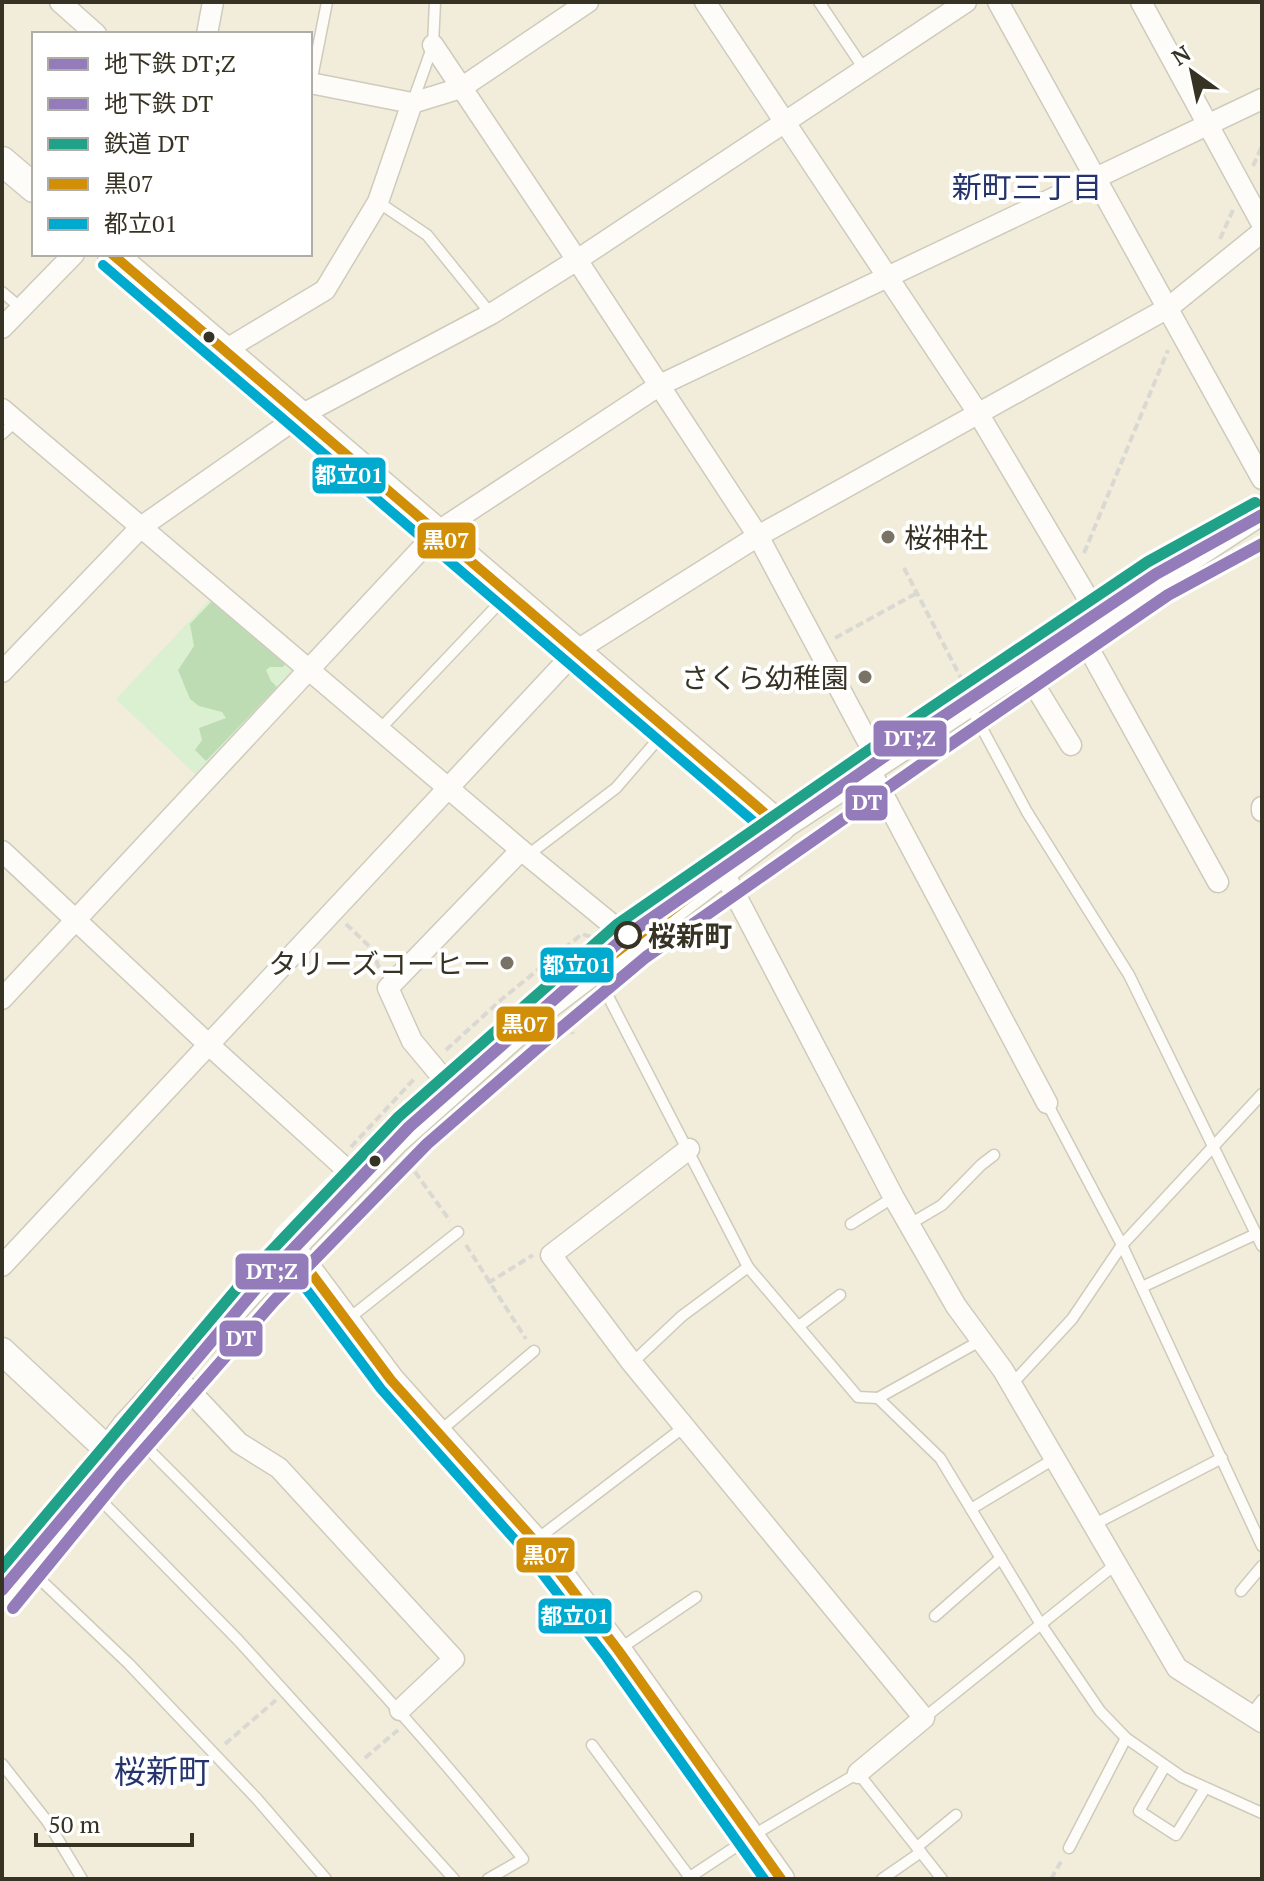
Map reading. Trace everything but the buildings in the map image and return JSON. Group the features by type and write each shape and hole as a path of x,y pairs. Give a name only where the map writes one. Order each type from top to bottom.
{"main road":[{"path":"2,161 32,186"},
{"path":"2,1592 126,1427 291,1246 350,1166 452,1089 547,1005 592,958 631,940 781,827 114,256"}],"street":[{"path":"60,2 94,32"},
{"path":"207,32 213,2"},
{"path":"705,2 978,413 1073,577 1089,624 1218,882"},
{"path":"2,672 141,527 301,415 491,314 966,2"},
{"path":"998,2 1262,479"},
{"path":"1141,2 1262,224"},
{"path":"312,83 412,103 461,88 575,6"},
{"path":"433,45 758,536 867,740 876,765 1047,1103"},
{"path":"2,999 437,532 660,385 1262,99"},
{"path":"225,350 325,290 378,202 412,103"},
{"path":"2,1266 576,651 758,536 978,413 1173,317 1262,232"},
{"path":"2,328 72,256"},
{"path":"7,421 141,527 524,853 631,940"},
{"path":"781,827 1262,511"},
{"path":"1024,668 1071,745"},
{"path":"2,851 209,1045 350,1166"},
{"path":"452,1089 412,1041 388,988 524,853"},
{"path":"723,871 894,1197 956,1306 1011,1385 1177,1668 1258,1712"},
{"path":"689,1149 551,1255 632,1363 924,1718 858,1773"},
{"path":"291,1246 391,1380 535,1541 618,1650 781,1879"},
{"path":"2,1351 108,1450"},
{"path":"173,1373 239,1443 279,1468 454,1659 404,1716"}],"lane":[{"path":"312,78 327,2"},
{"path":"412,103 433,45 435,2"},
{"path":"819,2 864,69"},
{"path":"378,202 427,235 491,314"},
{"path":"2,292 21,308"},
{"path":"380,729 509,593"},
{"path":"969,704 1027,812 1129,975 1262,1246"},
{"path":"524,853 616,788 668,729"},
{"path":"592,958 748,1267 858,1397 878,1398 980,1341"},
{"path":"1011,1385 1072,1319 1122,1245 1262,1094"},
{"path":"1047,1103 1122,1245 1260,1532 1262,1546"},
{"path":"910,1224 942,1205 994,1155"},
{"path":"851,1224 894,1197"},
{"path":"346,1321 458,1232"},
{"path":"1142,1287 1256,1234"},
{"path":"632,1363 682,1316 748,1267"},
{"path":"799,1326 840,1295"},
{"path":"439,1432 534,1351"},
{"path":"878,1398 940,1458 1040,1623 1100,1711 1126,1738 1165,1766 1262,1813"},
{"path":"126,1427 226,1527 463,1782 523,1859 488,1879"},
{"path":"535,1541 684,1427"},
{"path":"1093,1525 1222,1458"},
{"path":"971,1509 1054,1459"},
{"path":"84,1483 286,1692 454,1879"},
{"path":"935,1616 1001,1558"},
{"path":"24,1563 129,1664 214,1753 326,1879"},
{"path":"924,1718 1116,1564"},
{"path":"1241,1591 1262,1566"},
{"path":"618,1650 696,1597"},
{"path":"1069,1848 1126,1738"},
{"path":"592,1745 689,1879 752,1836 858,1773 942,1879"},
{"path":"2,1764 47,1821 82,1879"},
{"path":"1165,1766 1139,1811 1176,1835 1205,1788"},
{"path":"882,1879 956,1815"}],"path":[{"path":"1073,577 1173,317"},
{"path":"904,568 961,678"},
{"path":"818,648 917,593"},
{"path":"332,911 371,948 388,988"},
{"path":"437,1058 502,999 582,934 598,940 592,958"},
{"path":"573,1034 568,1021 579,1012"},
{"path":"350,1166 421,1073"},
{"path":"417,1152 408,1162 458,1232 534,1351"},
{"path":"324,1267 330,1248 347,1226"},
{"path":"488,1283 537,1253 551,1255"},
{"path":"214,1753 286,1692"},
{"path":"354,1767 404,1716"},
{"path":"1051,1879 1069,1848"}],"green space":[{"path":"212,597 292,663 294,676 197,776 116,699"},
{"path":"213,600 287,662 283,667 266,670 277,687 206,761 195,750 202,740 199,728 226,718 222,712 199,706 190,699 178,670 194,646 190,624"}],"metro line":[{"name":"DT;Z","path":"2,1590 259,1285 409,1127 626,936 911,738 1156,574 1262,515"},
{"name":"DT","path":"13,1608 120,1477 274,1301 427,1144 542,1044 646,957 922,764 1168,595 1262,544"}],"rail line":[{"name":"DT","path":"2,1568 248,1276 399,1117 617,925 1148,562 1255,503"}],"transit line":[{"name":"黒07","path":"114,256 781,827"},
{"name":"都立01","path":"103,265 759,826 538,995 386,1130 281,1236 277,1246 381,1389 524,1550 607,1658 764,1879"},
{"name":"黒07","path":"291,1246 395,1140 547,1005 781,827"},
{"name":"黒07","path":"291,1246 391,1380 535,1541 618,1650 781,1879"}],"place":[{"name":"桜神社","path":"888,537"},
{"name":"さくら幼稚園","path":"865,677"},
{"name":"桜新町","path":"628,935"},
{"name":"タリーズコーヒー","path":"507,963"}],"district":[{"name":"新町三丁目","path":"1027,187"},
{"name":"桜新町","path":"162,1771"}]}
